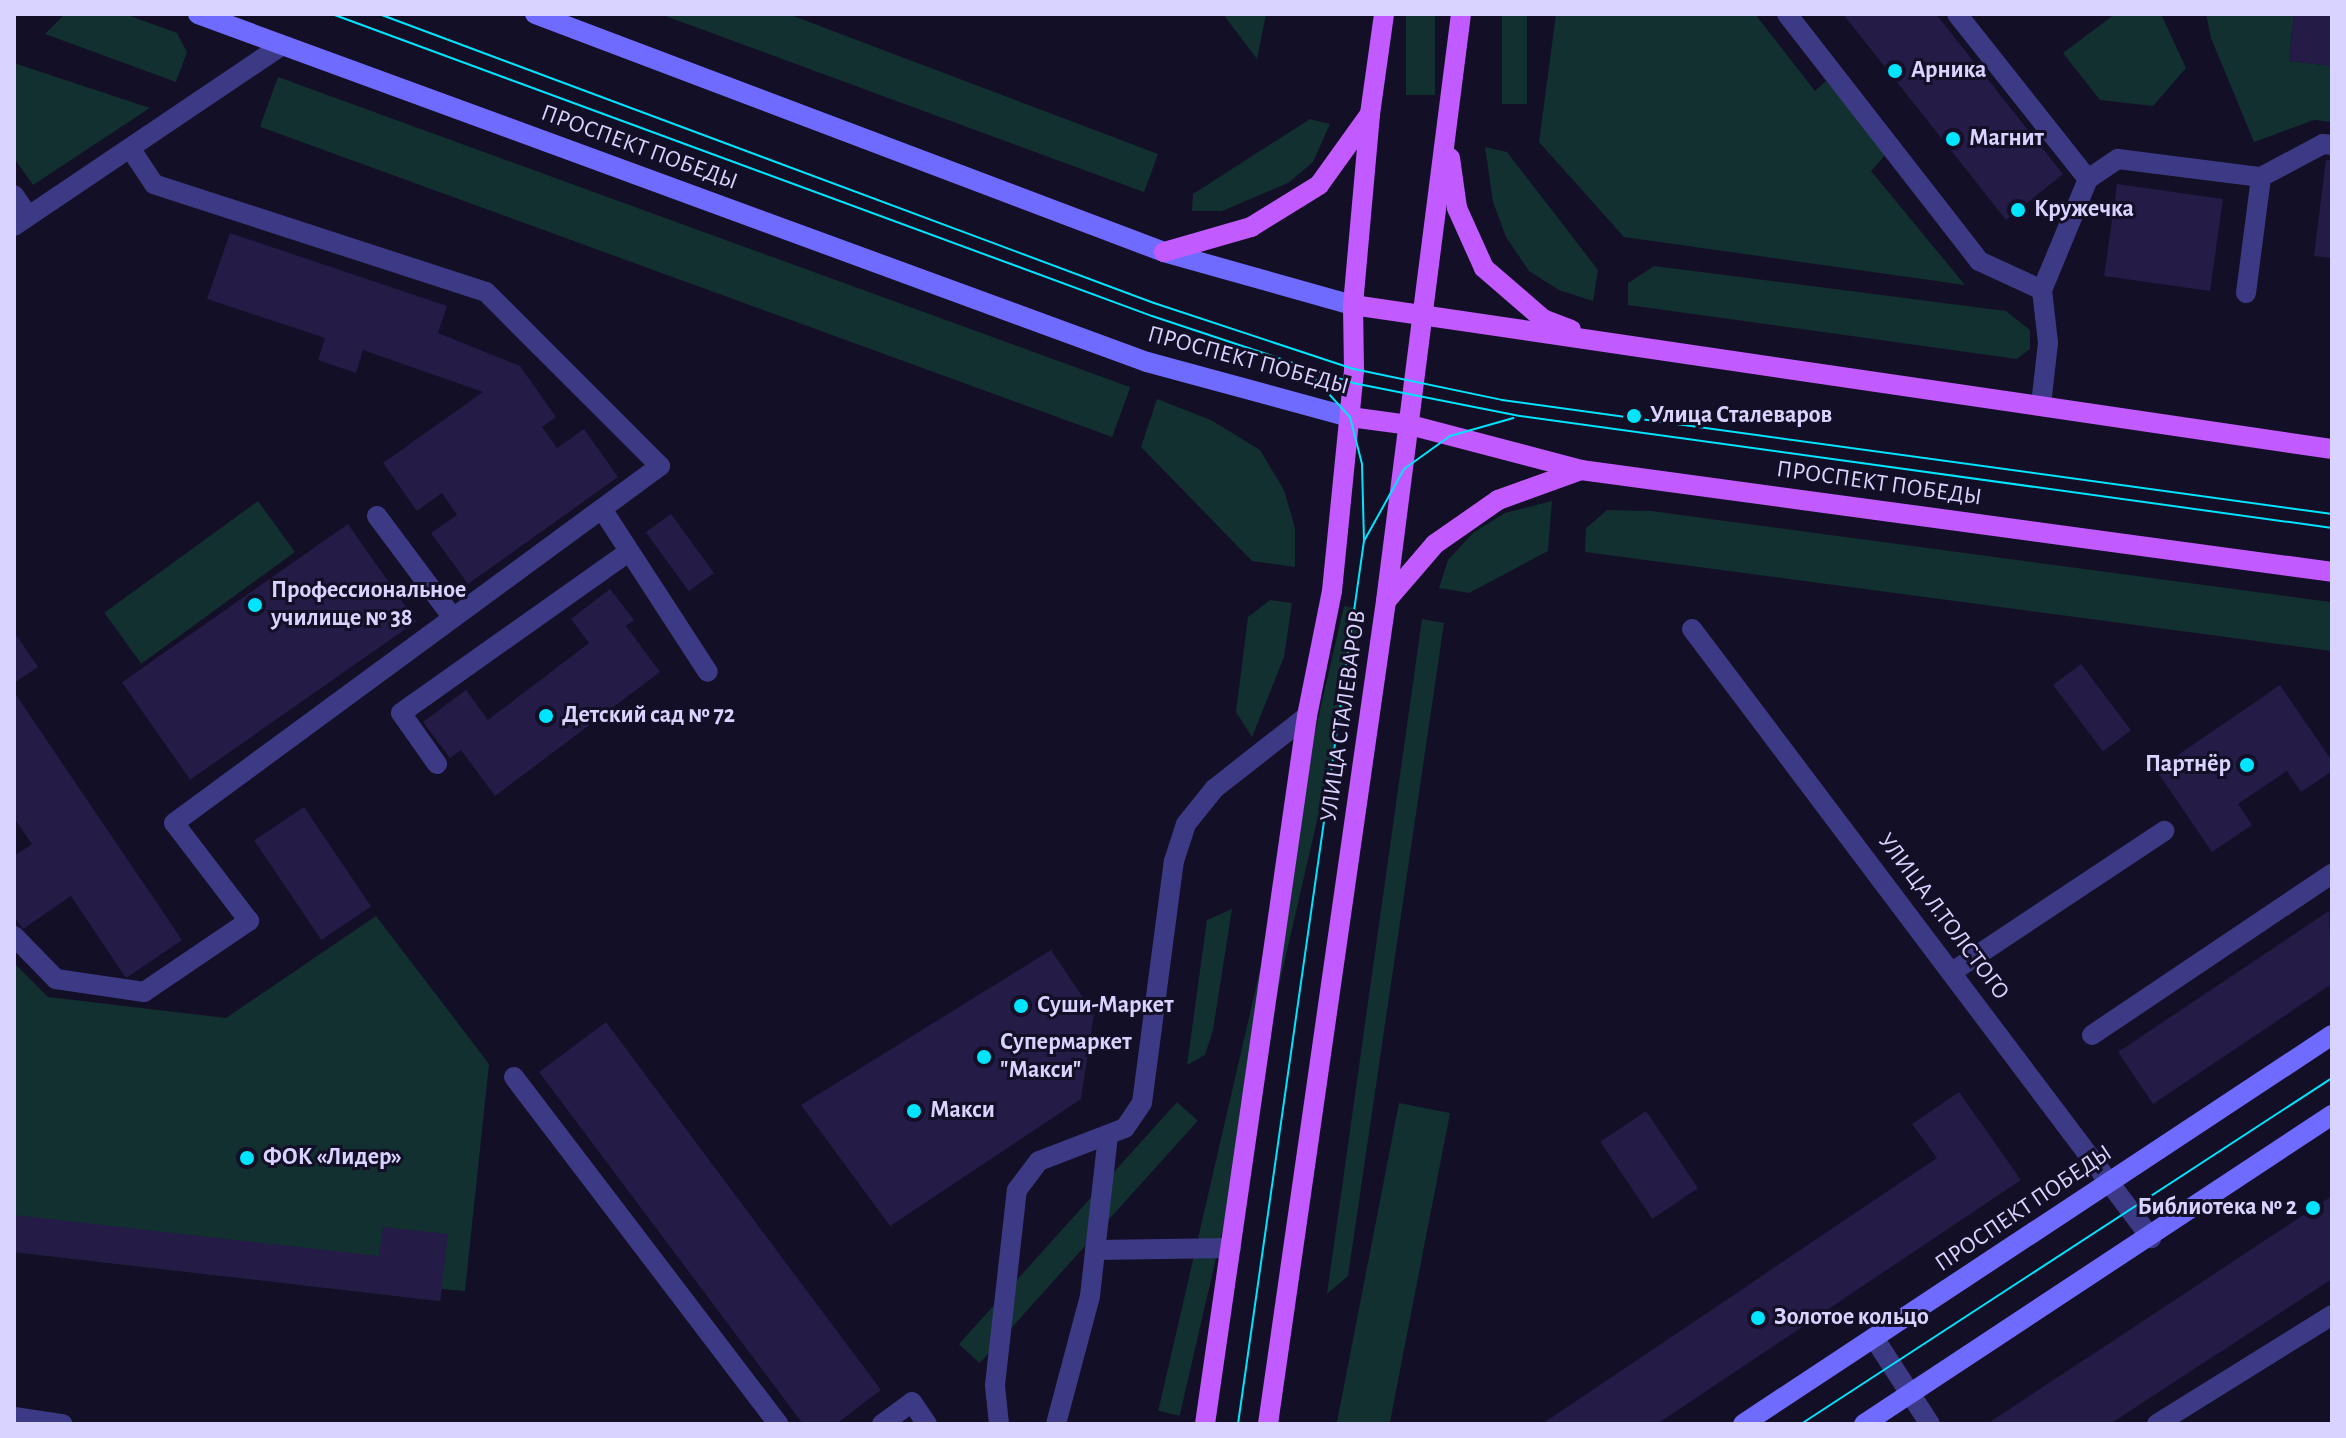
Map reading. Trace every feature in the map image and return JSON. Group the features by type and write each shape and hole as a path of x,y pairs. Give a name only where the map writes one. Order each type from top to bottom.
{"main road":[{"name":"ПРОСПЕКТ ПОБЕДЫ","path":"198,14 1147,362 1350,417 1410,425 1581,470 2332,572"},
{"path":"535,14 1164,252 1353,305 1425,319 2041,404 2332,449"},
{"name":"УЛИЦА СТАЛЕВАРОВ","path":"1205,1424 1307,716 1332,591 1350,417 1353,305 1370,114 1384,14"},
{"name":"УЛИЦА СТАЛЕВАРОВ","path":"1268,1424 1425,319 1461,14"},
{"path":"1164,252 1251,227 1319,185 1370,114"},
{"path":"1446,126 1457,208 1484,268 1543,319 1600,342"},
{"path":"1386,601 1435,544 1498,500 1581,470"},
{"name":"ПРОСПЕКТ ПОБЕДЫ","path":"1743,1424 1876,1341 2332,1035"},
{"path":"1864,1424 2151,1238 2332,1115"}],"street":[{"path":"1787,14 1979,261 2042,290"},
{"path":"1957,14 2088,179"},
{"path":"14,195 21,221 282,45"},
{"path":"2041,404 2048,343 2042,290 2088,179 2118,159 2261,177 2323,144 2332,145"},
{"path":"14,936 56,979 144,992 249,921 174,823 660,466 486,292 154,184 130,148"},
{"path":"2246,293 2261,177"},
{"path":"602,509 708,672"},
{"path":"377,516 453,618"},
{"path":"437,764 401,713 628,552"},
{"name":"УЛИЦА Л.ТОЛСТОГО","path":"1692,629 2112,1181 2151,1238"},
{"path":"999,1424 995,1385 1017,1190 1039,1161 1125,1128 1142,1103 1174,861 1186,824 1214,789 1307,716"},
{"path":"1952,972 2164,831"},
{"path":"2092,1035 2332,874"},
{"path":"514,1077 778,1424"},
{"path":"1056,1424 1090,1296 1108,1136"},
{"path":"1095,1250 1231,1248"},
{"path":"2157,1424 2332,1315"},
{"path":"1876,1341 1930,1424"},
{"path":"882,1424 912,1402 927,1424"},
{"path":"14,1417 62,1424"}],"green space":[{"path":"65,14 125,14 177,33 187,52 176,82 45,34"},
{"path":"660,14 788,14 1158,154 1144,192"},
{"path":"1223,14 1266,14 1257,59"},
{"path":"1406,14 1435,14 1435,95 1406,95"},
{"path":"1502,14 1527,14 1527,104 1502,104"},
{"path":"1556,14 1755,14 1815,91 1826,81 1887,153 1871,171 1965,285 1624,237 1539,142"},
{"path":"2115,14 2161,14 2186,68 2153,106 2100,100 2063,53"},
{"path":"2206,14 2294,14 2289,61 2332,66 2332,122 2314,120 2254,142 2211,38"},
{"path":"14,63 150,108 33,185 14,158"},
{"path":"278,77 1130,387 1112,437 260,127"},
{"path":"1310,119 1330,124 1313,162 1288,183 1222,211 1192,211 1193,194"},
{"path":"1485,147 1507,152 1598,270 1593,301 1559,290 1529,271 1506,237 1493,202"},
{"path":"1654,266 2006,311 2030,330 2030,349 2017,359 1628,305 1628,283"},
{"path":"1157,399 1211,420 1260,450 1284,490 1295,528 1295,567 1252,561 1141,447"},
{"path":"258,501 295,552 141,664 104,613"},
{"path":"1552,501 1548,551 1469,593 1439,588 1448,560 1473,533 1505,513"},
{"path":"1607,510 1651,511 2330,602 2332,651 1585,552 1586,528"},
{"path":"1270,600 1292,603 1284,657 1252,737 1236,712 1248,617"},
{"path":"1344,606 1365,611 1180,1416 1158,1411"},
{"path":"1422,619 1444,623 1348,1276 1327,1294"},
{"path":"1232,909 1213,1030 1205,1055 1187,1065 1207,920"},
{"name":"ФОК «Лидер»","path":"376,916 489,1064 465,1291 442,1289 440,1301 14,1252 14,963 48,997 226,1018"},
{"path":"1177,1102 1198,1121 980,1363 959,1344"},
{"path":"1399,1103 1450,1113 1390,1424 1337,1422"}],"building":[{"path":"1843,14 1936,14 2063,174 2006,220"},
{"path":"2294,14 2332,14 2332,66 2289,61"},
{"path":"2326,160 2332,160 2332,258 2314,256"},
{"path":"2117,184 2223,199 2210,291 2104,276"},
{"path":"230,233 447,306 438,333 520,366 556,417 542,427 557,448 584,429 618,477 468,584 431,533 457,515 442,493 417,511 383,463 483,392 363,350 356,373 318,360 325,338 207,299"},
{"path":"671,514 714,573 689,591 646,532"},
{"path":"348,524 416,621 190,780 122,682"},
{"path":"610,589 634,620 626,626 660,672 495,796 461,750 450,758 423,722 466,690 488,720 589,643 571,619"},
{"path":"14,632 38,667 14,683"},
{"path":"2081,664 2131,730 2103,751 2053,685"},
{"name":"Партнёр","path":"2280,685 2332,761 2332,771 2301,792 2287,771 2238,804 2252,825 2212,852 2156,770"},
{"path":"14,692 182,940 126,978 71,896 23,929 14,916 14,856 32,844 14,818"},
{"path":"304,807 371,906 321,940 254,841"},
{"path":"2329,911 2332,984 2153,1104 2118,1052"},
{"name":"Супермаркет \"Макси\"","path":"1051,950 1094,1014 1081,1099 890,1226 801,1105"},
{"path":"606,1022 881,1390 836,1424 803,1424 539,1072"},
{"name":"Золотое кольцо","path":"1959,1092 2021,1180 1657,1424 1542,1424 1937,1158 1912,1124"},
{"path":"1646,1111 1698,1188 1652,1219 1600,1142"},
{"path":"2332,1196 2332,1279 2110,1424 1987,1424"},
{"path":"14,1215 379,1256 383,1227 448,1234 440,1301 14,1252"}],"tram line":[{"path":"332,14 1152,316 1353,383 1520,416 2332,528"},
{"path":"379,14 1154,303 1354,369 1502,400 2332,514"},
{"path":"1238,1424 1364,541 1362,464 1350,417 1305,368"},
{"path":"1364,541 1404,469 1450,436 1513,418"},
{"path":"1801,1424 2332,1078"}],"place":[{"name":"Арника","path":"1895,71"},
{"name":"Магнит","path":"1953,139"},
{"name":"Кружечка","path":"2018,210"},
{"name":"Улица Сталеваров","path":"1634,416"},
{"name":"Профессиональное училище № 38","path":"255,605"},
{"name":"Детский сад № 72","path":"546,716"},
{"name":"Партнёр","path":"2247,765"},
{"name":"Суши-Маркет","path":"1021,1006"},
{"name":"Супермаркет \"Макси\"","path":"984,1057"},
{"name":"Макси","path":"914,1111"},
{"name":"ФОК «Лидер»","path":"247,1158"},
{"name":"Библиотека № 2","path":"2313,1208"},
{"name":"Золотое кольцо","path":"1758,1318"}]}
